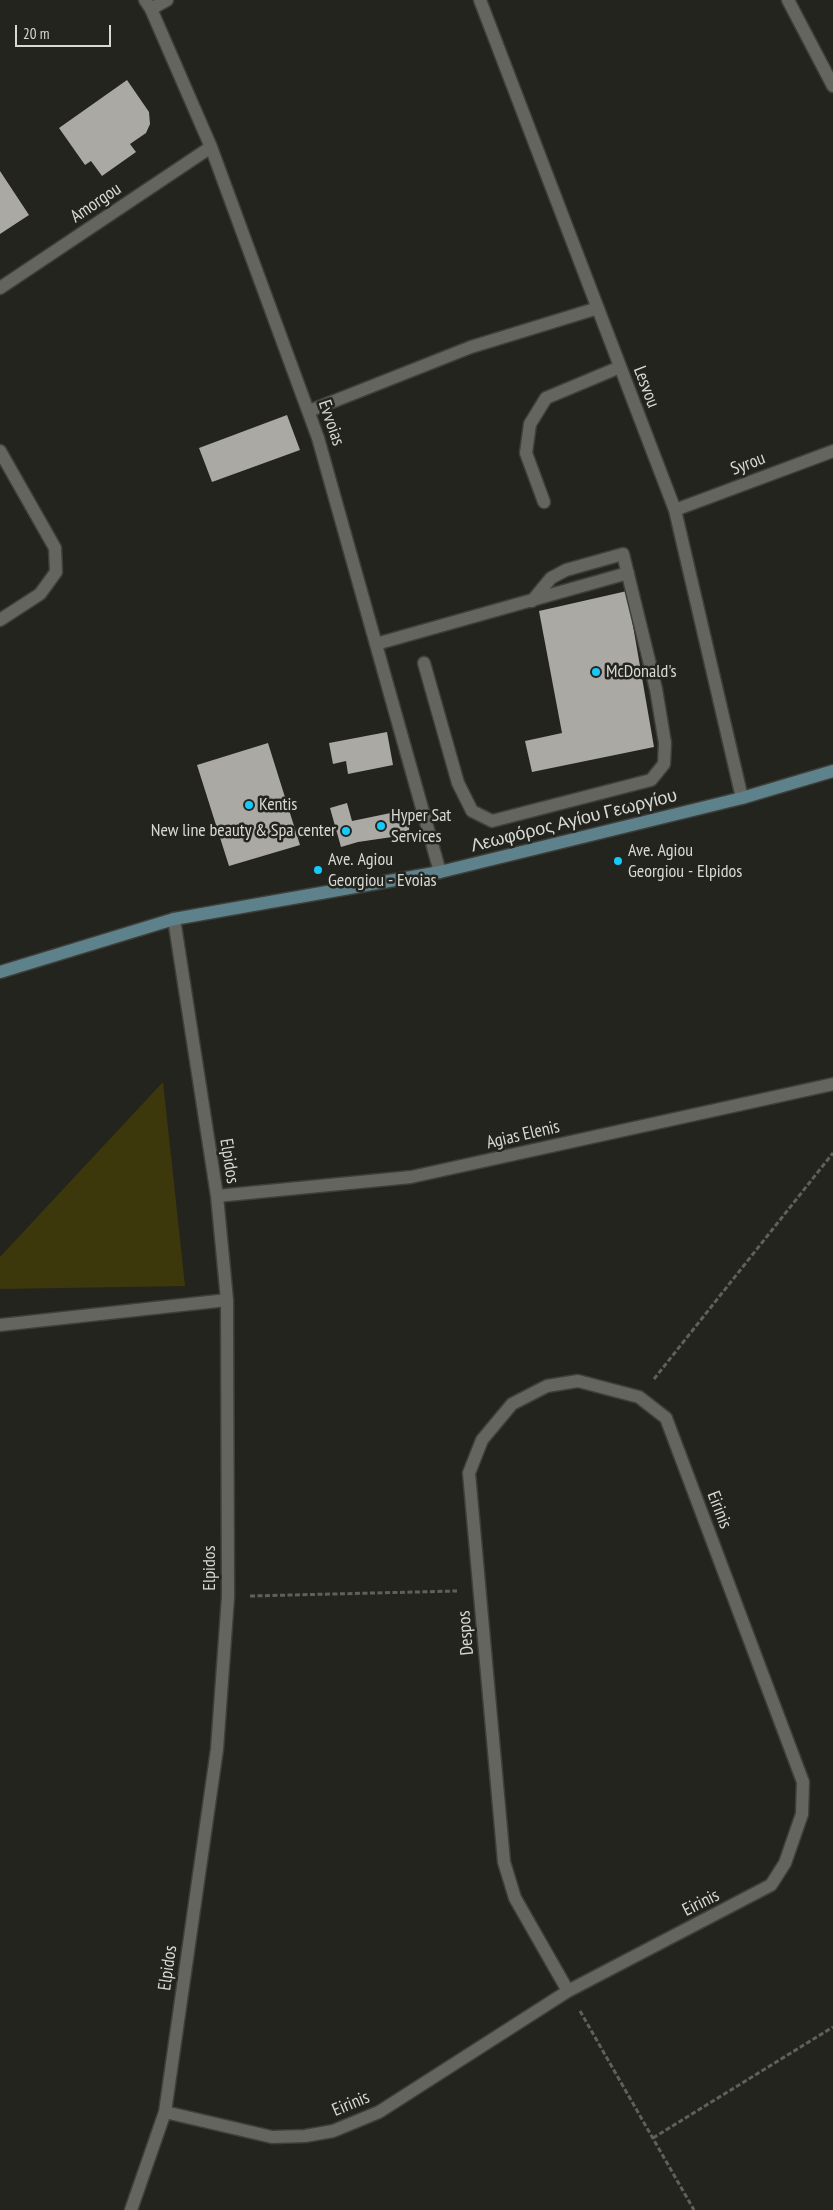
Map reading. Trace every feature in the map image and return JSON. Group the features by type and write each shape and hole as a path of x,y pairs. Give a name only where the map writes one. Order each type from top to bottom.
{"main road":[{"name":"Λεωφόρος Αγίου Γεωργίου","path":"0,972 174,920 440,872 742,798 833,771"}],"street":[{"path":"148,5 167,0"},
{"name":"Lesvou","path":"480,0 674,510 742,798"},
{"path":"788,0 833,86"},
{"name":"Evvoias","path":"148,5 211,147 318,438 440,872"},
{"name":"Amorgou","path":"0,288 211,147"},
{"path":"309,412 472,347 598,308"},
{"path":"544,502 526,453 530,424 546,398 620,367"},
{"path":"0,451 55,548 56,572 40,594 0,620"},
{"name":"Syrou","path":"674,510 833,451"},
{"path":"424,663 458,783 472,811 492,821 650,780 664,764 665,743 656,689 623,554 566,570 551,578 532,600"},
{"path":"376,644 628,574"},
{"name":"Elpidos","path":"131,2210 165,2112 217,1748 228,1597 227,1300 217,1196 174,920"},
{"name":"Agias Elenis","path":"217,1196 411,1177 833,1084"},
{"path":"0,1325 227,1300"},
{"name":"Despos","path":"568,1991 516,1898 504,1862 469,1472 482,1440 512,1404 547,1386 578,1381 639,1397"},
{"name":"Eirinis","path":"165,2112 272,2137 305,2136 333,2131 379,2112 568,1991 771,1885 785,1863 802,1814 802,1782 666,1418 639,1397"}],"path":[{"path":"639,1397 833,1153"},
{"path":"228,1597 480,1591"},
{"path":"568,1991 694,2210"},
{"path":"653,2138 833,2026"}],"shaded area":[{"path":"163,1082 185,1286 0,1289 0,1257"}],"building":[{"path":"127,80 149,112 150,124 146,133 130,144 136,152 102,176 91,161 85,165 59,128"},
{"path":"0,171 29,215 0,234"},
{"path":"287,415 300,450 212,482 199,448"},
{"name":"McDonald's","path":"627,591 654,747 532,772 525,741 562,733 539,611"},
{"path":"387,732 393,765 348,774 346,761 333,764 329,743"},
{"name":"Kentis","path":"268,743 300,845 229,866 197,765"},
{"name":"Hyper Sat Services","path":"347,803 352,821 405,810 410,818 409,830 392,837 358,842 341,847 330,808"}],"place":[{"name":"McDonald's","path":"596,672"},
{"name":"Kentis","path":"249,805"},
{"name":"Hyper Sat Services","path":"381,826"},
{"name":"New line beauty & Spa center","path":"346,831"},
{"name":"Ave. Agiou Georgiou - Elpidos","path":"618,861"},
{"name":"Ave. Agiou Georgiou - Evoias","path":"318,870"}]}
